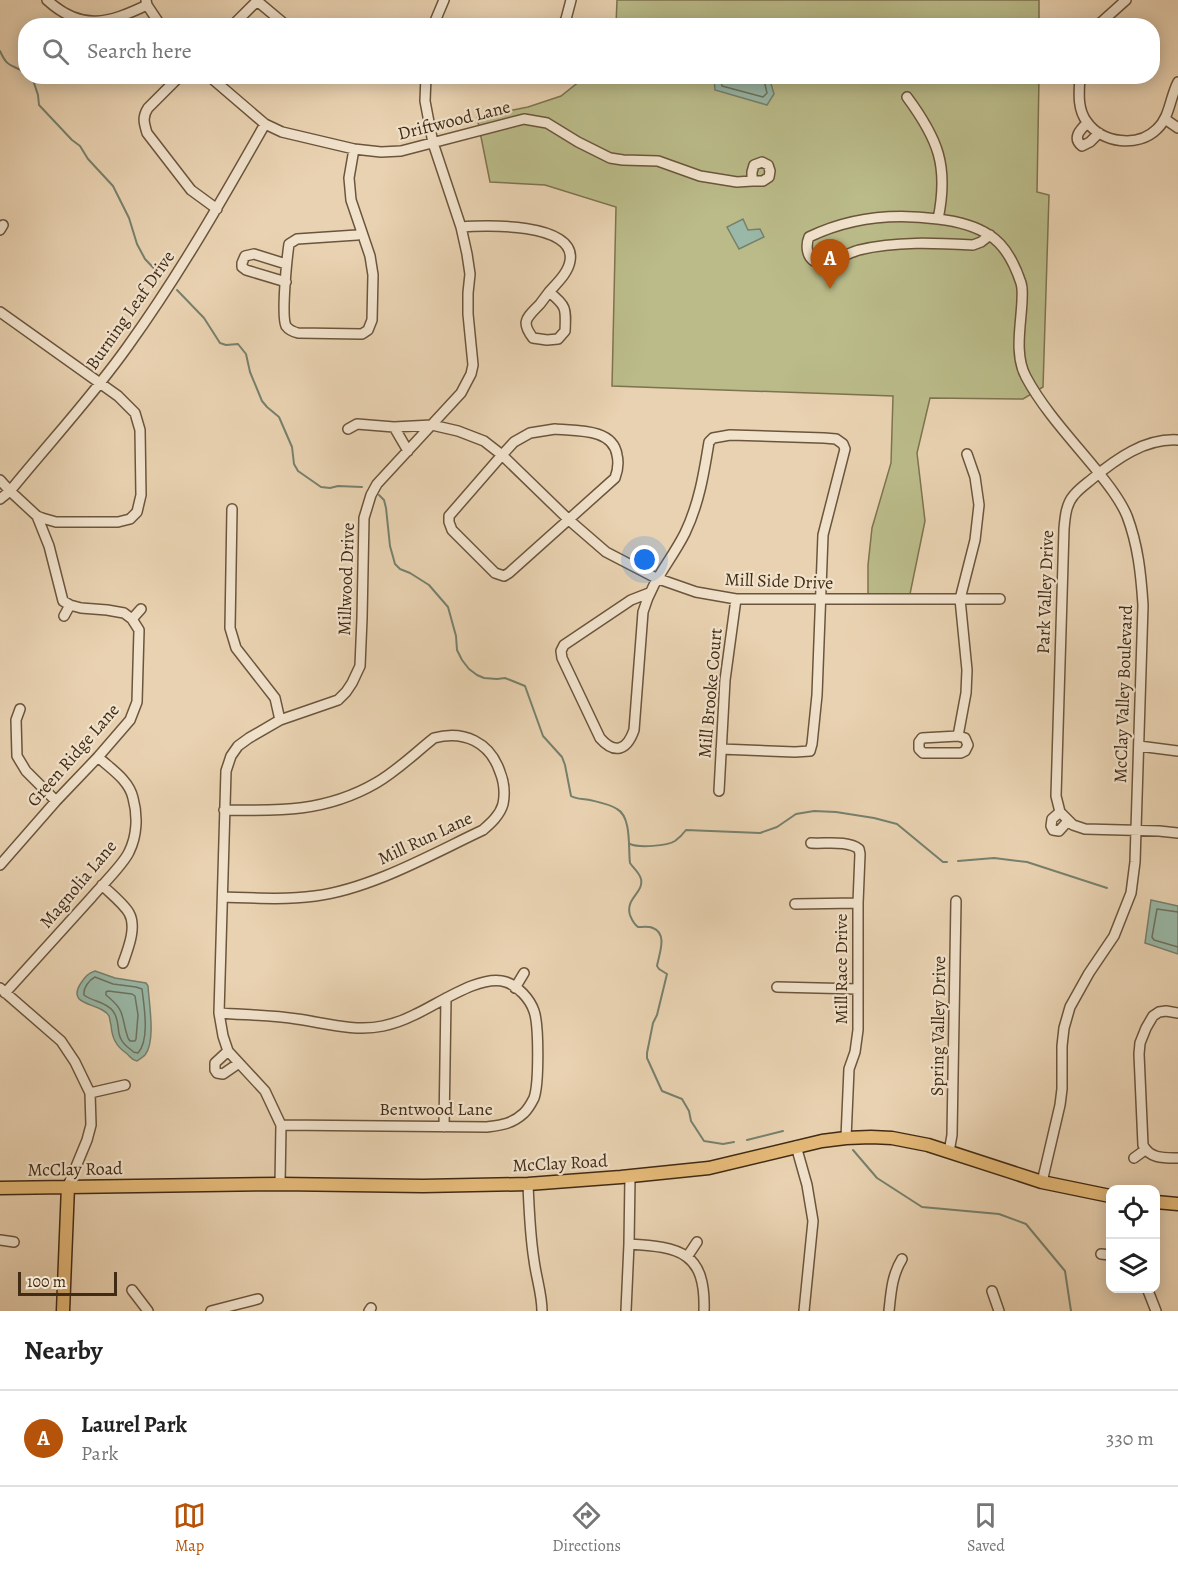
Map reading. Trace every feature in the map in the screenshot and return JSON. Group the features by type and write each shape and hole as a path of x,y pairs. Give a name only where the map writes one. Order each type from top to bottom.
{"main road":[{"name":"McClay Road","path":"0,1188 280,1184 423,1186 528,1184 630,1177 709,1168 822,1141 846,1138 892,1138 928,1145 1042,1182 1106,1195"},
{"path":"63,1311 68,1186"},
{"path":"1160,1202 1178,1204"}],"street":[{"path":"47,0 64,13 76,18"},
{"path":"239,18 256,0 277,18"},
{"path":"436,18 444,0"},
{"path":"566,18 571,0"},
{"path":"1106,18 1126,0"},
{"path":"119,18 147,3 156,18"},
{"path":"1079,84 1080,105 1087,123 1103,137 1118,141 1141,138 1156,130 1165,119 1172,93 1178,82"},
{"path":"172,84 144,113 147,133 191,190 216,209"},
{"name":"Driftwood Lane","path":"218,84 265,124 282,132 354,149 393,152 524,119 543,121 610,158 658,161 700,176 737,182 752,181"},
{"name":"Millwood Drive","path":"228,1051 219,1013 224,810 226,771 231,756 238,746 280,720 338,700 352,683 360,666 364,518 371,495 377,484 461,393 473,365 468,314 470,274 467,254 433,143 425,100 426,84"},
{"path":"907,97 925,122 938,149 942,167 938,219"},
{"path":"1165,119 1178,128"},
{"path":"1087,123 1077,135 1078,143 1082,146 1086,145 1099,133"},
{"name":"Burning Leaf Drive","path":"0,499 10,491 127,348 216,209 265,124"},
{"path":"354,149 349,178 351,200 370,256 373,275 372,320 368,330 362,334 291,331 286,326 285,320 286,264 289,244 297,239 362,233"},
{"path":"916,216 938,219 962,222 990,235 973,245 895,244 855,251 823,262 814,261 810,257 806,243 809,237 822,231 875,217 916,216"},
{"path":"460,227 481,225 524,227 561,240 568,248 570,261 564,274 529,315 526,321 526,327 533,338 558,339 565,331 564,306 549,292"},
{"name":"McClay Valley Boulevard","path":"990,235 1011,258 1022,285 1019,356 1025,376 1099,473 1126,514 1136,544 1143,605 1135,862 1131,893 1114,936 1079,988 1070,1007 1064,1028 1060,1105 1042,1182"},
{"path":"286,264 254,254 245,256 242,263 242,267 246,270 286,282"},
{"path":"0,312 118,396 135,413 140,430 141,495 137,512 130,519 118,522 54,521 37,516 0,480"},
{"name":"Mill Side Drive","path":"348,429 357,424 394,427 432,425 458,431 484,441 606,552 656,578 696,592 736,599 1000,599"},
{"path":"394,427 408,451"},
{"path":"555,429 591,432 608,438 616,448 618,463 615,478 504,576 495,573 452,530 449,522 449,516 502,455 514,442 530,433 555,429"},
{"path":"649,593 631,600 564,645 561,651 562,658 600,738 614,748 620,748 626,744 634,730 643,612 656,578 684,535 691,518 702,481 709,442 713,438 730,435 836,440 843,444 845,449 823,535 817,695 810,751 721,749"},
{"name":"Park Valley Drive","path":"1178,440 1168,439 1143,445 1121,457 1074,495 1066,508 1056,796 1060,812 1052,819 1051,826 1053,830 1059,831 1068,821 1085,828 1178,833"},
{"path":"958,736 966,693 967,670 960,599 975,540 979,505 975,477 967,454"},
{"path":"232,509 230,628 236,648 274,698 280,720"},
{"path":"37,516 63,601 81,608 107,609 124,613 132,619 141,609"},
{"path":"44,535 54,521"},
{"name":"Mill Brooke Court","path":"719,791 725,680 736,599"},
{"path":"64,616 70,605"},
{"name":"Green Ridge Lane","path":"0,865 130,720 137,702 139,630 132,619"},
{"path":"20,709 16,720 17,756 26,771 56,801"},
{"name":"Mill Run Lane","path":"223,897 277,899 318,896 351,888 384,876 483,830 495,819 502,806 504,783 492,756 483,746 468,737 444,735 434,738 376,783 331,803 302,809 224,810"},
{"path":"958,736 964,738 968,745 961,753 922,753 919,749 919,742 922,738 958,736"},
{"path":"1139,746 1178,751"},
{"name":"Magnolia Lane","path":"3,991 128,854 135,836 133,798 122,778 98,757"},
{"path":"1060,812 1068,821"},
{"name":"Mill Race Drive","path":"811,843 847,844 859,849 857,1039 849,1069 846,1138"},
{"path":"102,885 129,912 132,922 130,946 123,963"},
{"name":"Spring Valley Drive","path":"949,1152 952,1135 956,901"},
{"path":"795,904 858,903"},
{"path":"219,1013 295,1018 359,1028 383,1026 412,1016 446,998 485,982 508,982 516,988 524,973"},
{"path":"777,987 858,989"},
{"name":"Bentwood Lane","path":"281,1125 487,1127 509,1124 526,1112 534,1097 536,1079 537,1026 535,1013 530,1002 516,988"},
{"path":"3,991 61,1041 75,1062 90,1094 91,1125 68,1186"},
{"path":"444,1127 446,998"},
{"path":"1134,1158 1144,1148 1140,1043 1153,1016 1159,1012 1178,1013"},
{"path":"239,1062 223,1074 215,1070 215,1063 228,1051 239,1062 265,1091 281,1125 280,1184"},
{"path":"90,1094 124,1085"},
{"path":"796,1146 807,1185 813,1221 804,1311"},
{"path":"1144,1148 1155,1156 1178,1158"},
{"path":"626,1311 630,1177"},
{"path":"528,1184 533,1250 542,1311"},
{"path":"0,1240 14,1242"},
{"path":"687,1257 697,1242"},
{"path":"629,1244 671,1248 687,1257 698,1268 704,1311"},
{"path":"889,1311 892,1282 902,1259"},
{"path":"132,1290 148,1311"},
{"path":"992,1291 999,1311"},
{"path":"1149,1293 1156,1311"},
{"path":"211,1311 258,1299"}],"green space":[{"path":"617,0 1039,0 1039,18 616,18"},
{"path":"576,84 1039,84 1037,192 1049,195 1043,387 1023,399 930,398 917,453 925,521 910,594 868,595 872,528 891,463 893,396 612,386 616,207 545,185 490,182 477,117 528,107 561,96"}],"water":[{"path":"715,84 771,84 774,94 767,105 715,90"},
{"path":"743,219 748,230 760,229 764,237 739,249 727,227"},
{"path":"1151,900 1178,906 1178,954 1145,943"},
{"path":"95,971 115,978 146,983 148,986 150,1041 145,1055 137,1061 132,1059 115,1041 109,1016 78,996 77,991 82,981"}],"waterway":[{"path":"0,51 8,63 18,69"},
{"path":"34,84 39,105 80,146 88,159 113,186 129,218 137,244 145,259 162,277"},
{"path":"177,290 204,318 220,343 238,344 246,354 250,372 262,401 279,417 292,447 294,464 298,471 321,487 362,487"},
{"path":"379,495 384,500 386,508 390,546 395,564 429,585 448,607 456,636 457,650 462,660 469,669 484,678 505,678 525,686 543,736 562,757 571,796 604,803 622,813 627,826 630,863 641,879 640,888 630,904 630,915 638,927 651,927 658,931 661,945 657,966 667,974 653,1023 647,1058 662,1091 682,1099 689,1111 691,1121 704,1141 723,1144 734,1142"},
{"path":"630,844 646,846 666,844 675,841 686,830 760,833 777,827 796,814 814,811 836,812 897,824 943,862 947,862"},
{"path":"958,861 994,858 1027,862 1107,888"},
{"path":"747,1140 783,1131"},
{"path":"853,1150 877,1178 922,1207 999,1214 1026,1224 1065,1271 1071,1311"}],"place":[{"name":"Laurel Park","path":"830,289"}]}
